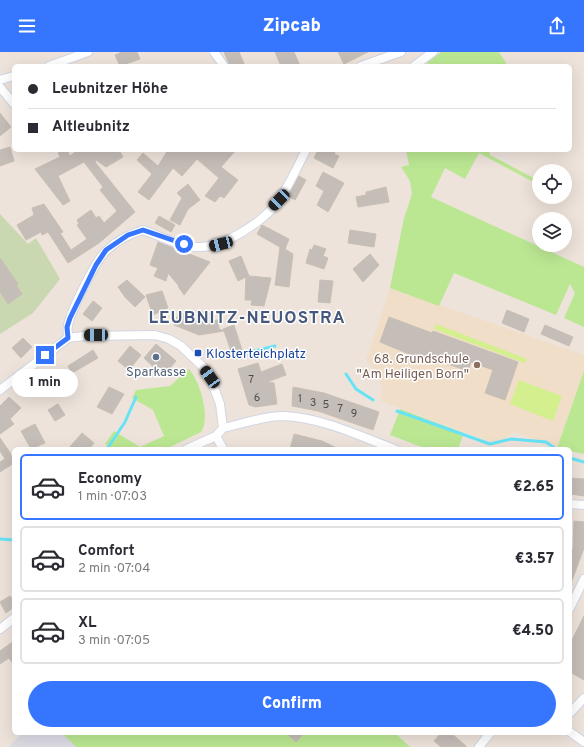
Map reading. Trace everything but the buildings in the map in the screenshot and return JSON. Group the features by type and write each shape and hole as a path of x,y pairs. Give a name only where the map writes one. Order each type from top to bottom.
{"street":[{"path":"55,64 88,52"},
{"path":"214,52 223,64"},
{"path":"367,64 401,52"},
{"path":"417,64 434,52"},
{"path":"0,80 12,77"},
{"path":"0,87 12,102"},
{"path":"68,338 67,327 70,318 96,265 106,250 128,235 143,230 196,247 209,247 221,244 264,216 279,200 305,152"},
{"path":"0,390 68,338 84,336 155,335 169,339 191,355 210,377 220,404 223,428"},
{"path":"191,447 216,436 223,428 256,420 282,416 324,424 388,447"},
{"path":"216,436 222,447"},
{"path":"572,504 584,505"},
{"path":"572,604 584,579"},
{"path":"0,629 12,620"},
{"path":"572,711 584,698"},
{"path":"572,733 584,742"},
{"path":"479,747 488,735"}],"shaded area":[{"name":"68. Grundschule \"Am Heiligen Born\"","path":"390,288 584,355 584,371 557,447 554,447 514,432 497,444 381,401 382,387 377,373 366,360"},
{"path":"20,735 64,735 76,747 9,747"}],"green space":[{"path":"441,52 499,52 507,64 427,64"},
{"path":"406,152 489,152 490,155 532,177 532,181 479,153 465,179 445,168 431,197 532,243 532,252 551,252 584,267 584,327 564,318 575,293 570,284 556,315 454,273 439,306 390,288 404,218 412,194 410,181 401,167 409,165"},
{"path":"0,214 28,244 36,238 60,279 33,313 0,334"},
{"path":"436,324 527,359 525,363 434,329"},
{"path":"189,369 197,382 203,400 205,418 204,426 201,432 170,447 140,447 164,436 153,410 132,398 136,390 170,386"},
{"path":"584,371 584,454 572,451 572,447 557,447"},
{"path":"519,380 562,396 553,421 510,404"},
{"path":"400,409 464,433 459,447 422,447 390,435"},
{"path":"114,431 140,447 109,447 105,444"},
{"path":"64,735 397,735 410,747 76,747"}],"waterway":[{"path":"234,356 275,346"},
{"path":"346,374 356,389 373,400"},
{"path":"108,447 125,422 136,397"},
{"path":"397,411 490,444 511,439 546,442 553,447"},
{"path":"572,459 584,462"},
{"path":"0,539 12,540"}],"place":[{"name":"Klosterteichplatz","path":"198,353"},
{"name":"Sparkasse","path":"156,357"},
{"name":"68. Grundschule \"Am Heiligen Born\"","path":"477,365"}],"district":[{"name":"LEUBNITZ-NEUOSTRA","path":"247,317"}],"route":[{"path":"45,355 68,338 67,327 70,318 96,265 106,250 128,235 143,230 184,244"}]}
